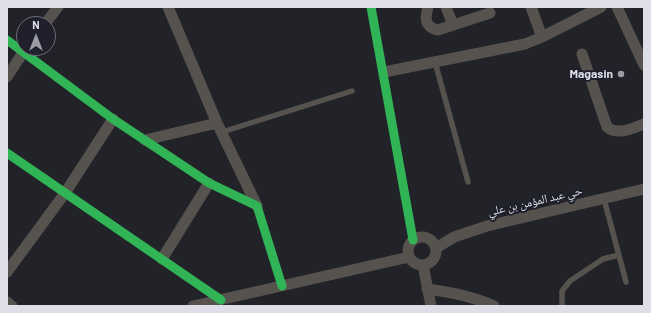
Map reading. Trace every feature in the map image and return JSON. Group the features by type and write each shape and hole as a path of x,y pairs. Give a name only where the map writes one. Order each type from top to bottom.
{"street":[{"path":"51,16 58,7"},
{"path":"168,7 219,128 256,206 282,286"},
{"path":"371,7 384,72 413,240"},
{"path":"428,7 426,18 429,26 432,29 438,30 490,13"},
{"path":"446,7 452,25"},
{"path":"531,7 542,37"},
{"path":"384,72 525,44 601,7"},
{"path":"617,7 644,65"},
{"path":"7,40 16,45"},
{"path":"582,54 607,127 610,130 619,132 644,124"},
{"path":"7,77 21,56"},
{"path":"33,56 113,119 209,183 256,206"},
{"path":"7,272 65,193 113,119"},
{"path":"145,140 219,128"},
{"path":"7,153 221,300"},
{"path":"162,259 209,183"},
{"name":"حي عبد المؤمن بن علي","path":"436,248 454,237 487,226 644,189"},
{"path":"417,238 426,238 430,240 436,248 434,257 428,264 423,265 415,263 409,257 408,248 413,240 417,238"},
{"path":"193,306 409,257"},
{"path":"423,265 431,306"},
{"path":"427,288 471,297 494,306"},
{"path":"7,302 12,306"}],"lane":[{"path":"435,62 468,182"},
{"path":"219,128 352,91"},
{"path":"604,199 626,282"},
{"path":"562,306 562,291 570,281 603,259 619,256"}],"traffic: fast":[{"path":"371,7 413,240"},
{"path":"7,40 113,119 209,183 257,206 282,286"},
{"path":"7,153 221,300"}],"place":[{"name":"Magasin","path":"621,74"}]}
